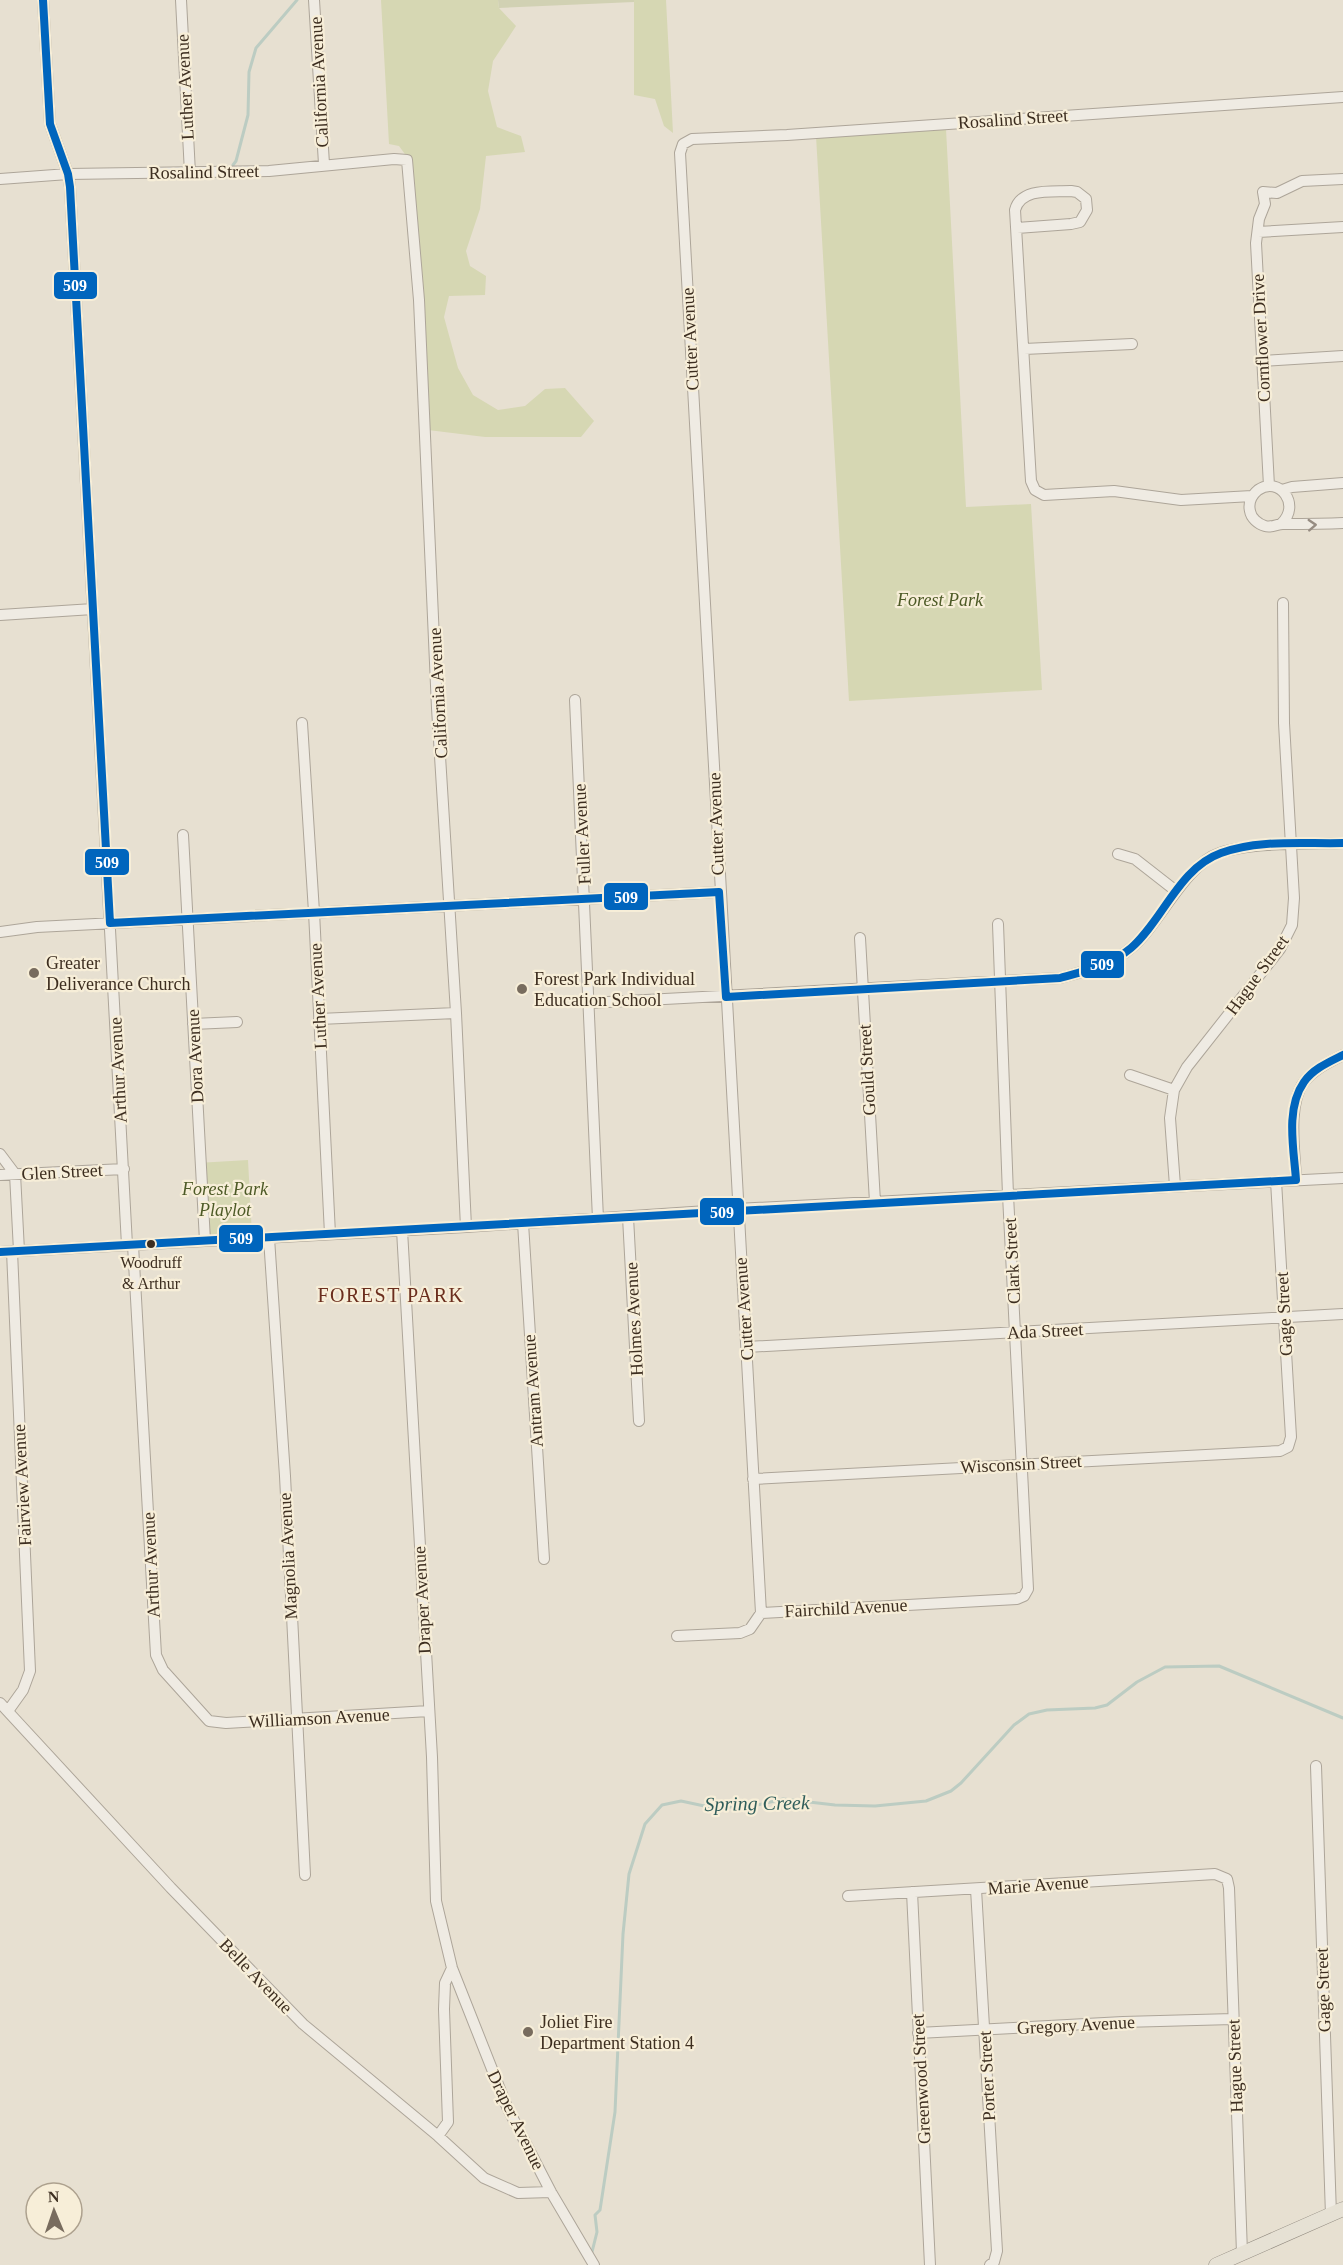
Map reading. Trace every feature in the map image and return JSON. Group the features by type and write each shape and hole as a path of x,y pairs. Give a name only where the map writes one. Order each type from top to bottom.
{"main road":[{"path":"1216,2265 1337,2212"}],"street":[{"name":"Arthur Avenue","path":"43,0 50,124 68,174 78,309 124,1169 156,1654 163,1670 209,1721"},
{"name":"Luther Avenue","path":"181,0 190,173"},
{"name":"California Avenue","path":"314,0 324,164"},
{"name":"Rosalind Street","path":"683,144 692,139 787,135 1343,97"},
{"name":"Cutter Avenue","path":"683,144 680,153 704,567 719,892 761,1613"},
{"name":"Rosalind Street","path":"0,179 68,174 269,171 324,164 407,160"},
{"name":"California Avenue","path":"407,160 419,300 466,1227"},
{"name":"Cornflower Drive","path":"1269,486 1256,243 1259,219 1265,204 1263,192 1277,193 1302,181 1343,179"},
{"path":"1017,228 1080,222 1087,210 1086,199 1077,192 1071,191 1027,194 1017,202 1015,210 1031,481 1035,490 1044,495 1114,491 1181,500 1252,496"},
{"path":"1257,232 1343,227"},
{"path":"1024,349 1132,344"},
{"path":"1263,361 1343,356"},
{"path":"1282,490 1292,487 1343,483"},
{"path":"1281,524 1286,519 1290,507 1287,495 1282,490 1269,486 1257,491 1252,496 1250,509 1256,521 1268,527 1281,524 1343,523"},
{"name":"Hague Street","path":"1175,1186 1170,1118 1174,1090 1188,1068 1280,950 1292,925 1294,897 1284,723 1283,603"},
{"path":"0,615 93,609"},
{"name":"Fuller Avenue","path":"575,700 598,1219"},
{"name":"Luther Avenue","path":"302,723 330,1234"},
{"name":"Dora Avenue","path":"183,835 205,1241"},
{"path":"589,1003 1060,978 1101,967 1130,949 1198,867 1218,853 1240,848 1343,843"},
{"path":"1118,854 1135,859 1176,891"},
{"path":"0,932 37,927 719,892"},
{"name":"Clark Street","path":"998,924 1008,1195 1028,1589 1024,1596"},
{"name":"Gould Street","path":"860,938 875,1202"},
{"path":"319,1019 456,1013"},
{"path":"193,1024 237,1022"},
{"path":"1296,1180 1294,1122 1296,1102 1304,1082 1322,1065 1343,1054"},
{"path":"1130,1075 1174,1090"},
{"path":"0,1154 15,1174"},
{"name":"Glen Street","path":"0,1175 124,1169"},
{"name":"Fairview Avenue","path":"4,1707 23,1690 30,1671 15,1251 15,1174"},
{"path":"0,1252 466,1227 738,1209 1343,1178"},
{"name":"Gage Street","path":"1276,1181 1291,1437 1288,1447"},
{"name":"Holmes Avenue","path":"628,1217 639,1421"},
{"name":"Antram Avenue","path":"523,1223 544,1559"},
{"name":"Draper Avenue","path":"402,1230 429,1711 436,1901 452,1968 507,2107 551,2192 594,2265"},
{"name":"Magnolia Avenue","path":"269,1238 285,1476 305,1875"},
{"name":"Ada Street","path":"747,1347 1343,1314"},
{"name":"Wisconsin Street","path":"753,1479 1280,1451 1288,1447"},
{"name":"Fairchild Avenue","path":"677,1636 740,1633 750,1629 761,1613 1006,1600 1024,1596"},
{"name":"Belle Avenue","path":"4,1707 171,1888 303,2024 438,2136 484,2178 518,2193 551,2192"},
{"name":"Williamson Avenue","path":"209,1721 225,1723 296,1720 429,1711"},
{"name":"Gage Street","path":"1316,1766 1337,2212"},
{"name":"Marie Avenue","path":"848,1896 1215,1874 1227,1879"},
{"name":"Hague Street","path":"1227,1879 1230,1888 1242,2253"},
{"name":"Porter Street","path":"976,1889 997,2251 992,2264"},
{"name":"Greenwood Street","path":"912,1892 930,2265"},
{"name":"Draper Avenue","path":"438,2136 448,2122 444,2009 445,1983 452,1968"},
{"name":"Gregory Avenue","path":"918,2033 1233,2019"}],"green space":[{"path":"381,0 498,0 499,8 516,26 493,61 488,91 497,127 521,136 525,152 486,156 480,209 466,251 470,266 486,276 485,295 449,296 444,317 458,368 473,395 498,410 525,406 545,389 565,388 594,421 581,437 485,437 428,430 413,165 399,146 389,144"},
{"path":"498,0 634,0 634,2 499,8"},
{"path":"634,0 666,0 673,133 664,126 655,99 634,95"},
{"name":"Forest Park","path":"946,129 966,507 1031,504 1042,690 849,701 816,136"},
{"name":"Forest Park Playlot","path":"248,1160 252,1235 202,1238 197,1163"}],"waterway":[{"path":"233,165 248,115 249,72 256,48 297,0"},
{"name":"Spring Creek","path":"591,2256 597,2232 595,2215 600,2210 615,2112 623,1934 629,1874 645,1824 662,1805 681,1801 709,1807 749,1807 783,1799 835,1805 875,1806 926,1801 951,1791 961,1783 1014,1725 1029,1714 1047,1710 1095,1708 1107,1705 1137,1682 1165,1667 1219,1666 1343,1718"}],"transit line":[{"name":"509","path":"43,0 50,124 68,174 70,187 110,923 719,892 726,997 1060,978 1106,963 1131,948 1153,923 1183,882 1206,860 1235,849 1266,844 1343,843"},
{"name":"509","path":"0,1252 1296,1180 1292,1130 1294,1104 1298,1093 1312,1073 1343,1055"}],"place":[{"name":"Greater Deliverance Church","path":"34,973"},
{"name":"Forest Park Individual Education School","path":"522,989"},
{"name":"Woodruff & Arthur","path":"151,1244"},
{"name":"Joliet Fire Department Station 4","path":"528,2032"}],"district":[{"name":"FOREST PARK","path":"391,1295"}]}
